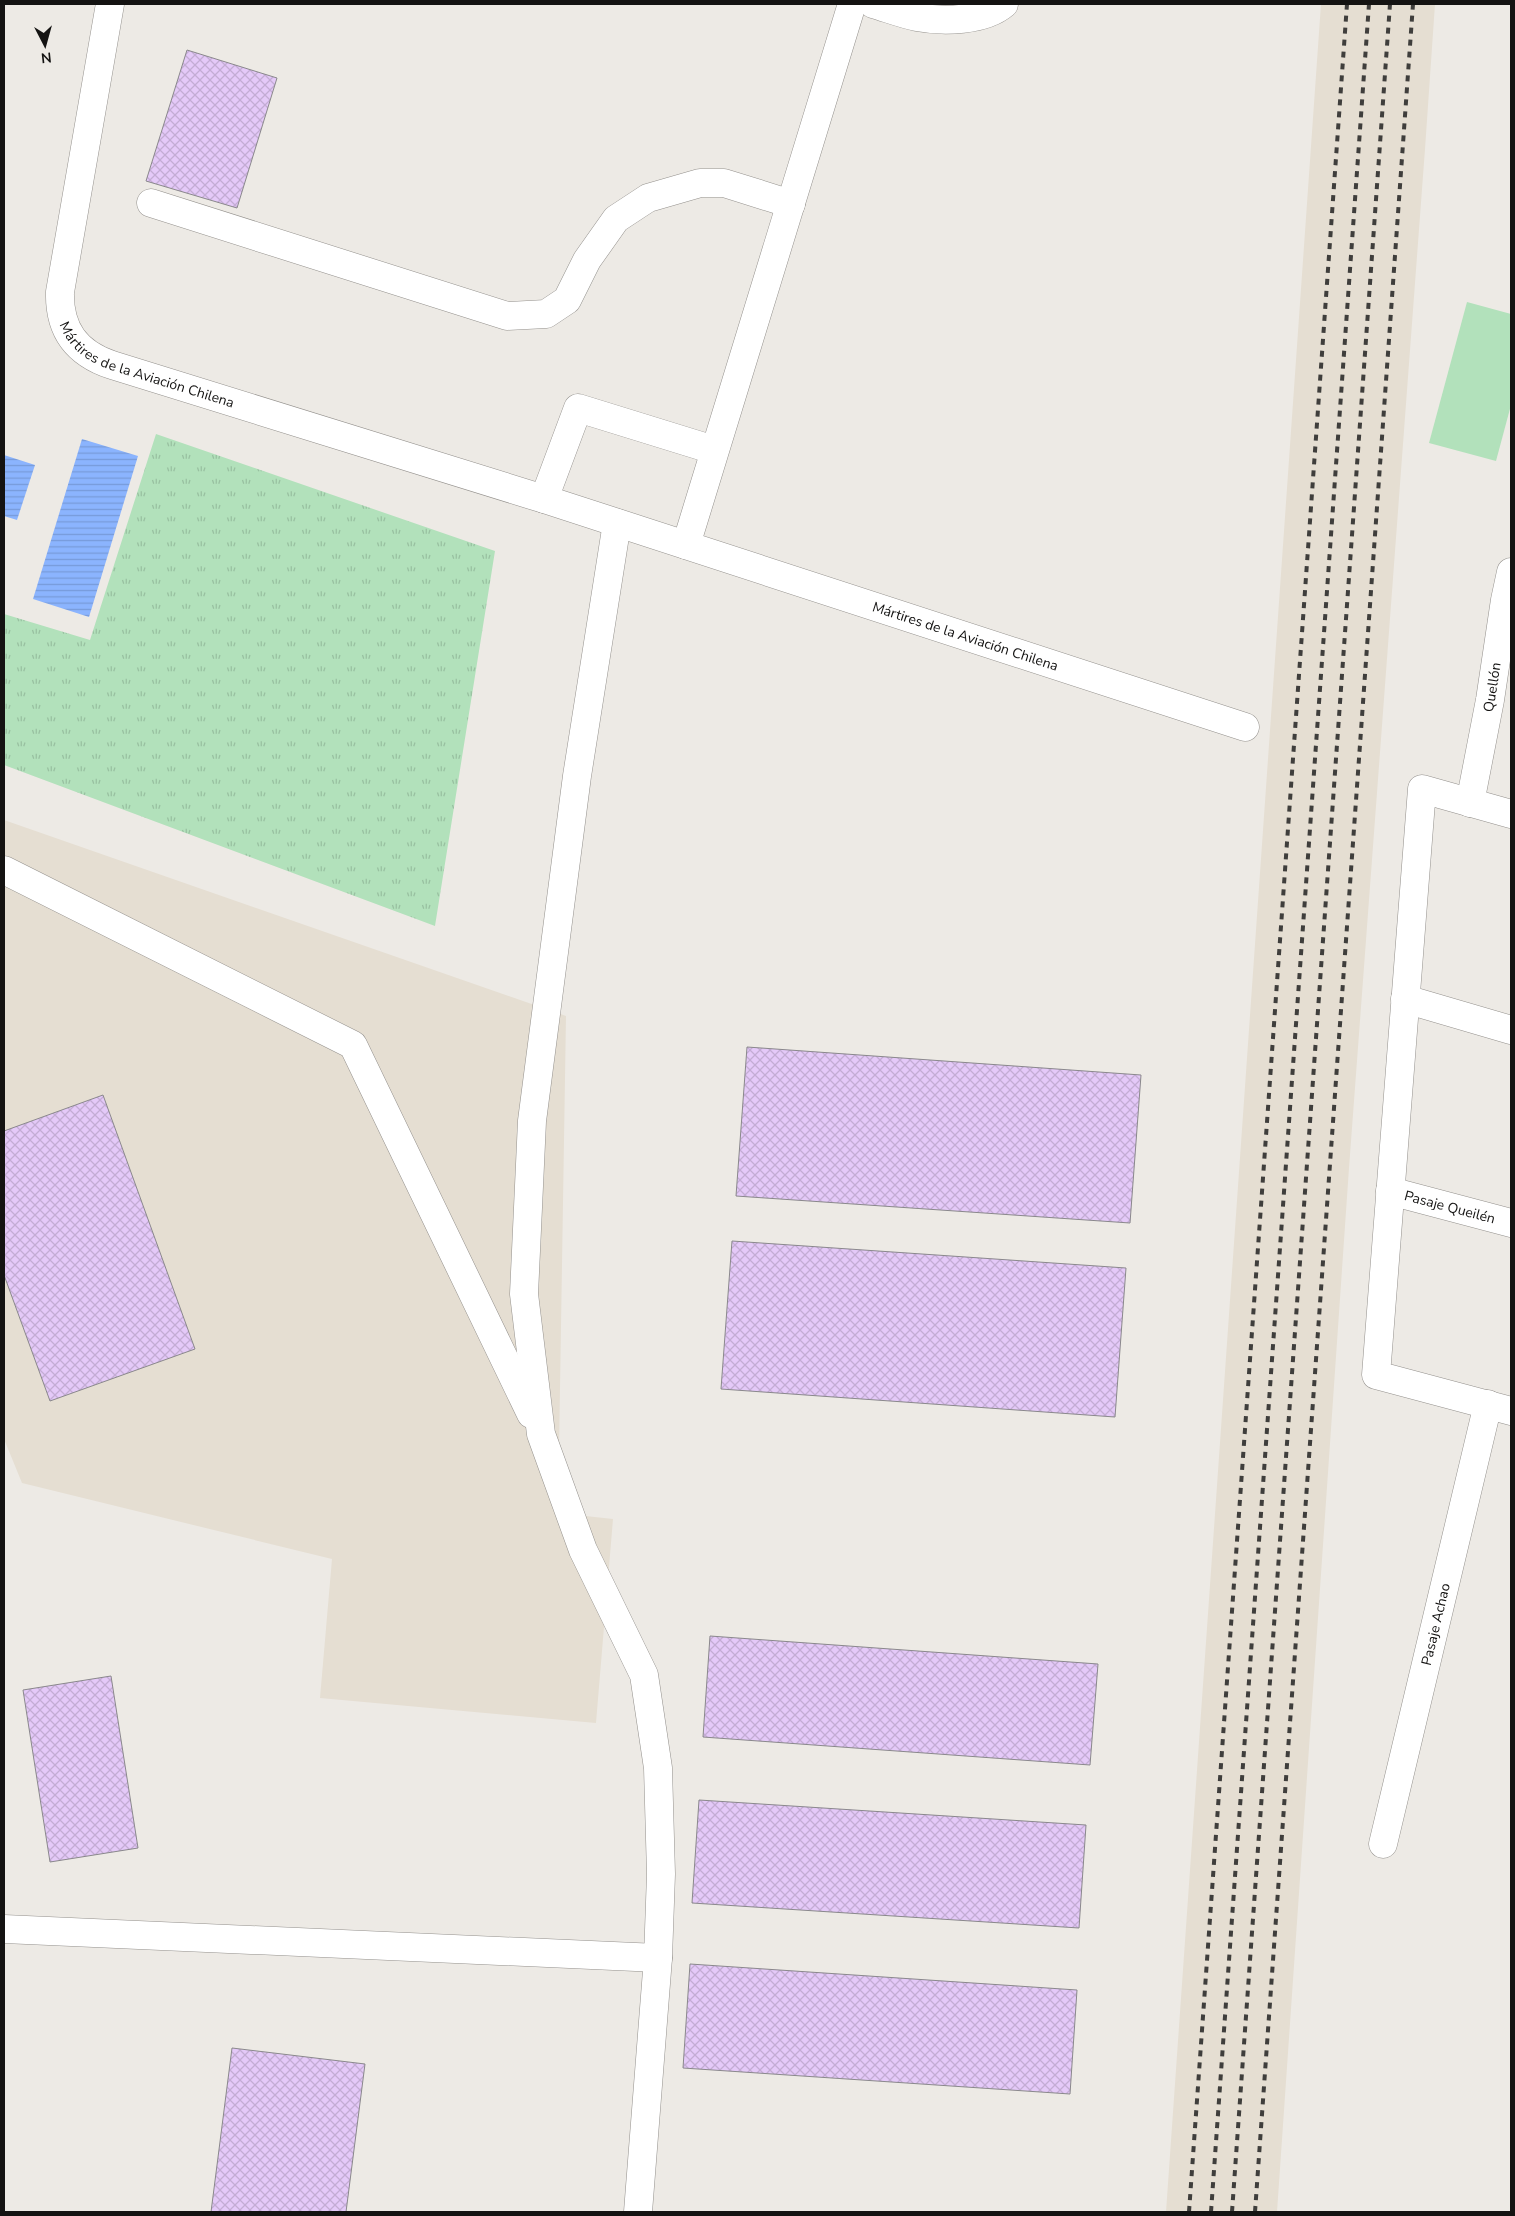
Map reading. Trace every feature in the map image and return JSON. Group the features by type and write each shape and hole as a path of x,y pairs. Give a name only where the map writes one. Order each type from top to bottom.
{"street":[{"name":"Mártires de la Aviación Chilena","path":"110,4 60,292 62,318 65,328 79,346 99,361 544,499 1245,727"},
{"path":"686,545 852,4"},
{"path":"872,4 917,17 939,20 973,17 996,11 1004,4"},
{"path":"151,203 507,316 546,314 567,300 587,260 616,219 648,198 700,183 724,183 791,204"},
{"path":"544,499 578,408 714,450"},
{"path":"541,1434 524,1294 532,1121 577,776 617,523"},
{"name":"Quellón","path":"1470,803 1490,700 1511,572"},
{"path":"1390,1191 1422,789 1511,814"},
{"path":"4,870 353,1045 541,1434 583,1550 644,1675 658,1768 661,1874 658,1958 638,2212"},
{"path":"1405,1000 1511,1030"},
{"name":"Pasaje Queilén","path":"1390,1191 1511,1223"},
{"name":"Pasaje Achao","path":"1383,1844 1500,1408 1376,1375 1390,1191"},
{"path":"4,1929 658,1958"}],"shaded area":[{"path":"1321,4 1435,4 1349,1168 1277,2212 1166,2212"},
{"path":"4,820 566,1016 558,1513 613,1519 596,1723 320,1698 332,1559 22,1483 4,1439"}],"green space":[{"path":"1467,302 1511,314 1511,405 1496,461 1429,443"},
{"path":"156,434 495,551 435,926 4,765 4,614 90,640"}],"water":[{"path":"82,439 138,456 89,617 33,599"},
{"path":"4,455 35,465 17,520 4,516"}],"building":[{"path":"187,50 277,78 237,208 146,181"},
{"path":"747,1047 1141,1075 1130,1223 736,1196"},
{"path":"103,1095 195,1349 50,1401 4,1275 4,1131"},
{"path":"732,1241 1126,1268 1115,1417 721,1389"},
{"path":"710,1636 1098,1664 1090,1765 703,1737"},
{"path":"111,1676 138,1848 50,1862 23,1690"},
{"path":"699,1800 1086,1825 1079,1928 692,1903"},
{"path":"690,1964 1077,1990 1070,2094 683,2068"},
{"path":"232,2048 365,2064 346,2212 211,2212"}],"railway":[{"path":"1189,2212 1347,4"},
{"path":"1211,2212 1369,4"},
{"path":"1232,2212 1390,4"},
{"path":"1255,2212 1413,4"}]}
